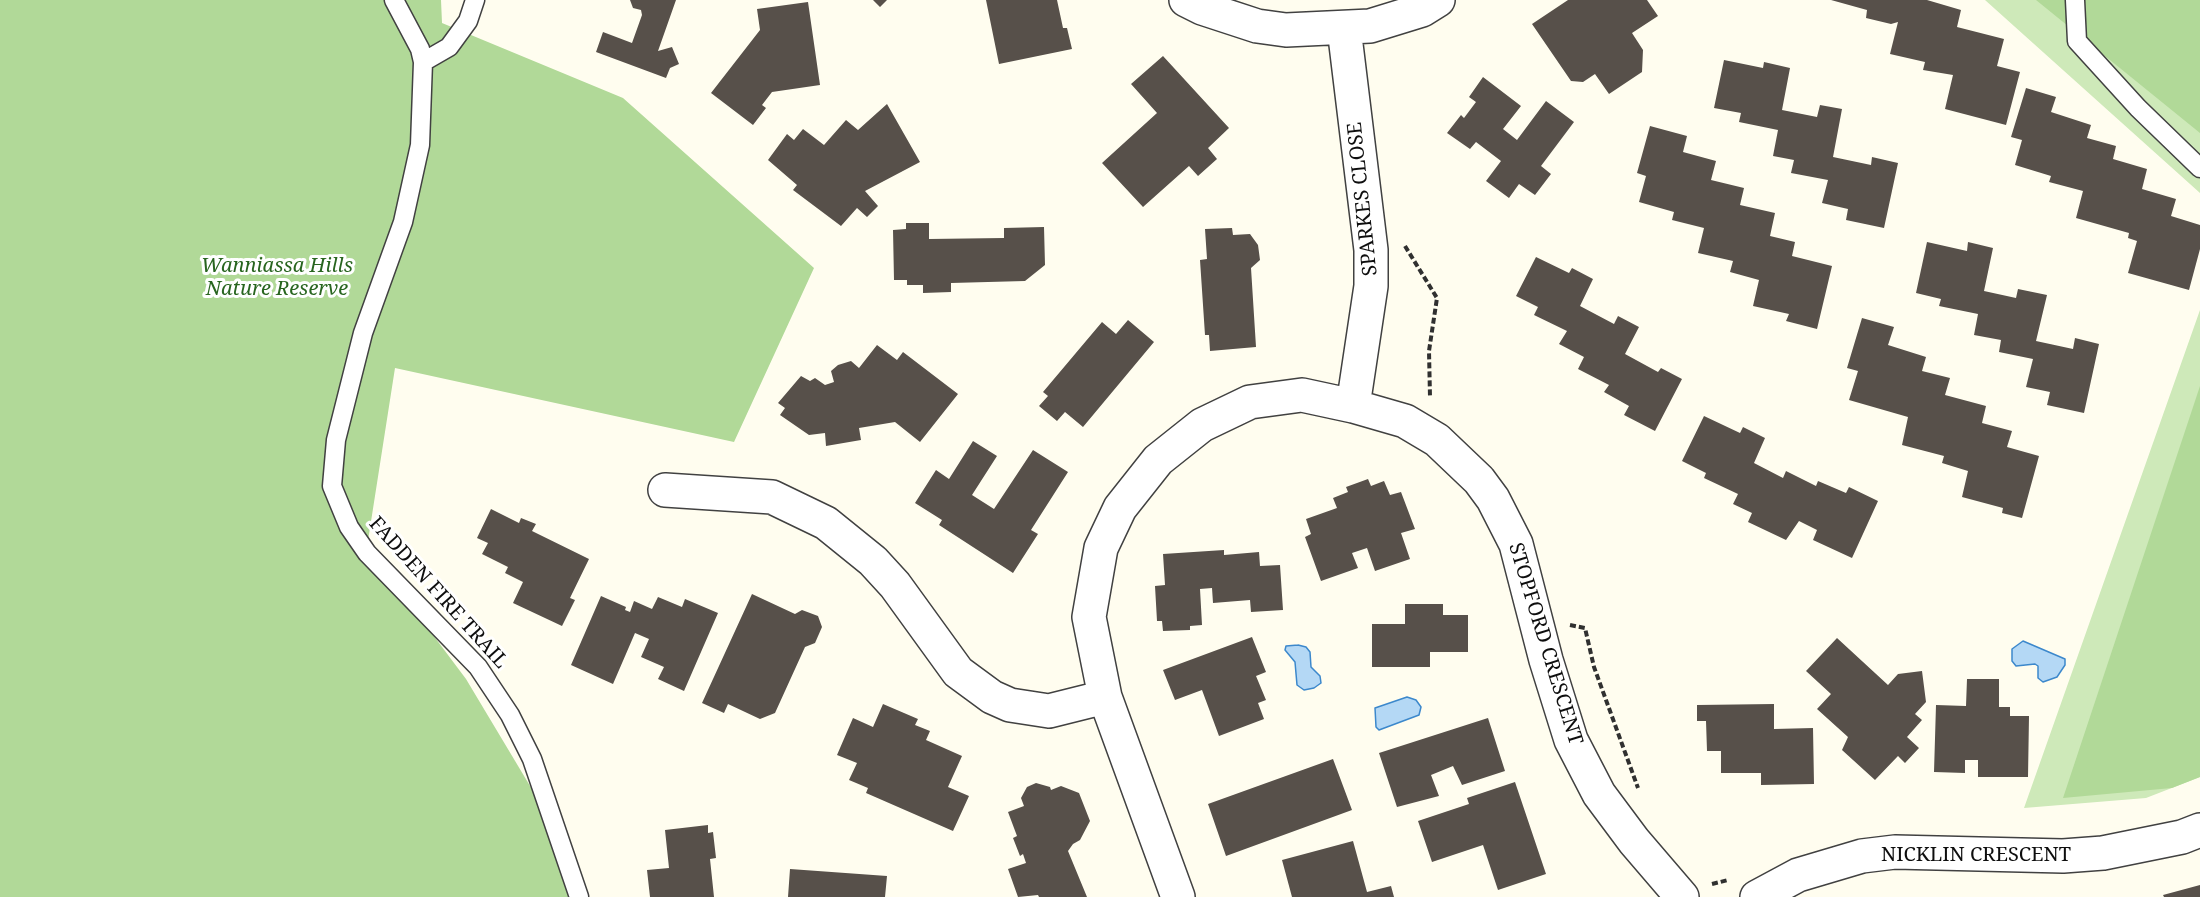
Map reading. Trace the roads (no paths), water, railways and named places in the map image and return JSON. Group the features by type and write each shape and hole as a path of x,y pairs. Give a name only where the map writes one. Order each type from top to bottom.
{"street":[{"path":"1186,0 1202,8 1257,26 1286,30 1370,26 1422,10 1438,0"},
{"name":"SPARKES CLOSE","path":"1344,28 1371,250 1371,286 1353,406"},
{"name":"STOPFORD CRESCENT","path":"1178,897 1105,697 1089,617 1101,548 1120,508 1158,460 1202,425 1250,402 1302,395 1353,406 1405,421 1437,440 1479,480 1493,499 1516,544 1571,740 1599,794 1634,841 1693,888"},
{"path":"665,490 772,497 826,523 873,561 895,585 958,672 992,697 1010,705 1049,711 1105,697"},
{"name":"NICKLIN CRESCENT","path":"1748,887 1862,856 1895,852 2063,856 2103,853 2182,837 2200,830"}],"lane":[{"name":"FADDEN FIRE TRAIL","path":"394,0 420,49 423,62 420,145 403,222 363,333 336,440 332,486 349,527 367,553 478,668 510,715 532,759 579,897"},
{"path":"423,62 449,47 468,21 475,0"},
{"path":"2075,0 2077,41 2138,108 2200,168"}],"water":[{"path":"2023,641 2065,659 2065,665 2057,677 2043,682 2038,678 2038,666 2035,664 2016,666 2012,661 2012,649"},
{"path":"1286,646 1306,647 1310,652 1311,667 1320,676 1321,683 1314,688 1304,690 1297,685 1295,662 1285,650"},
{"path":"1407,697 1416,700 1421,707 1419,715 1379,730 1376,727 1375,708"}],"park label":[{"name":"Wanniassa Hills Nature Reserve","path":"277,278"}]}
